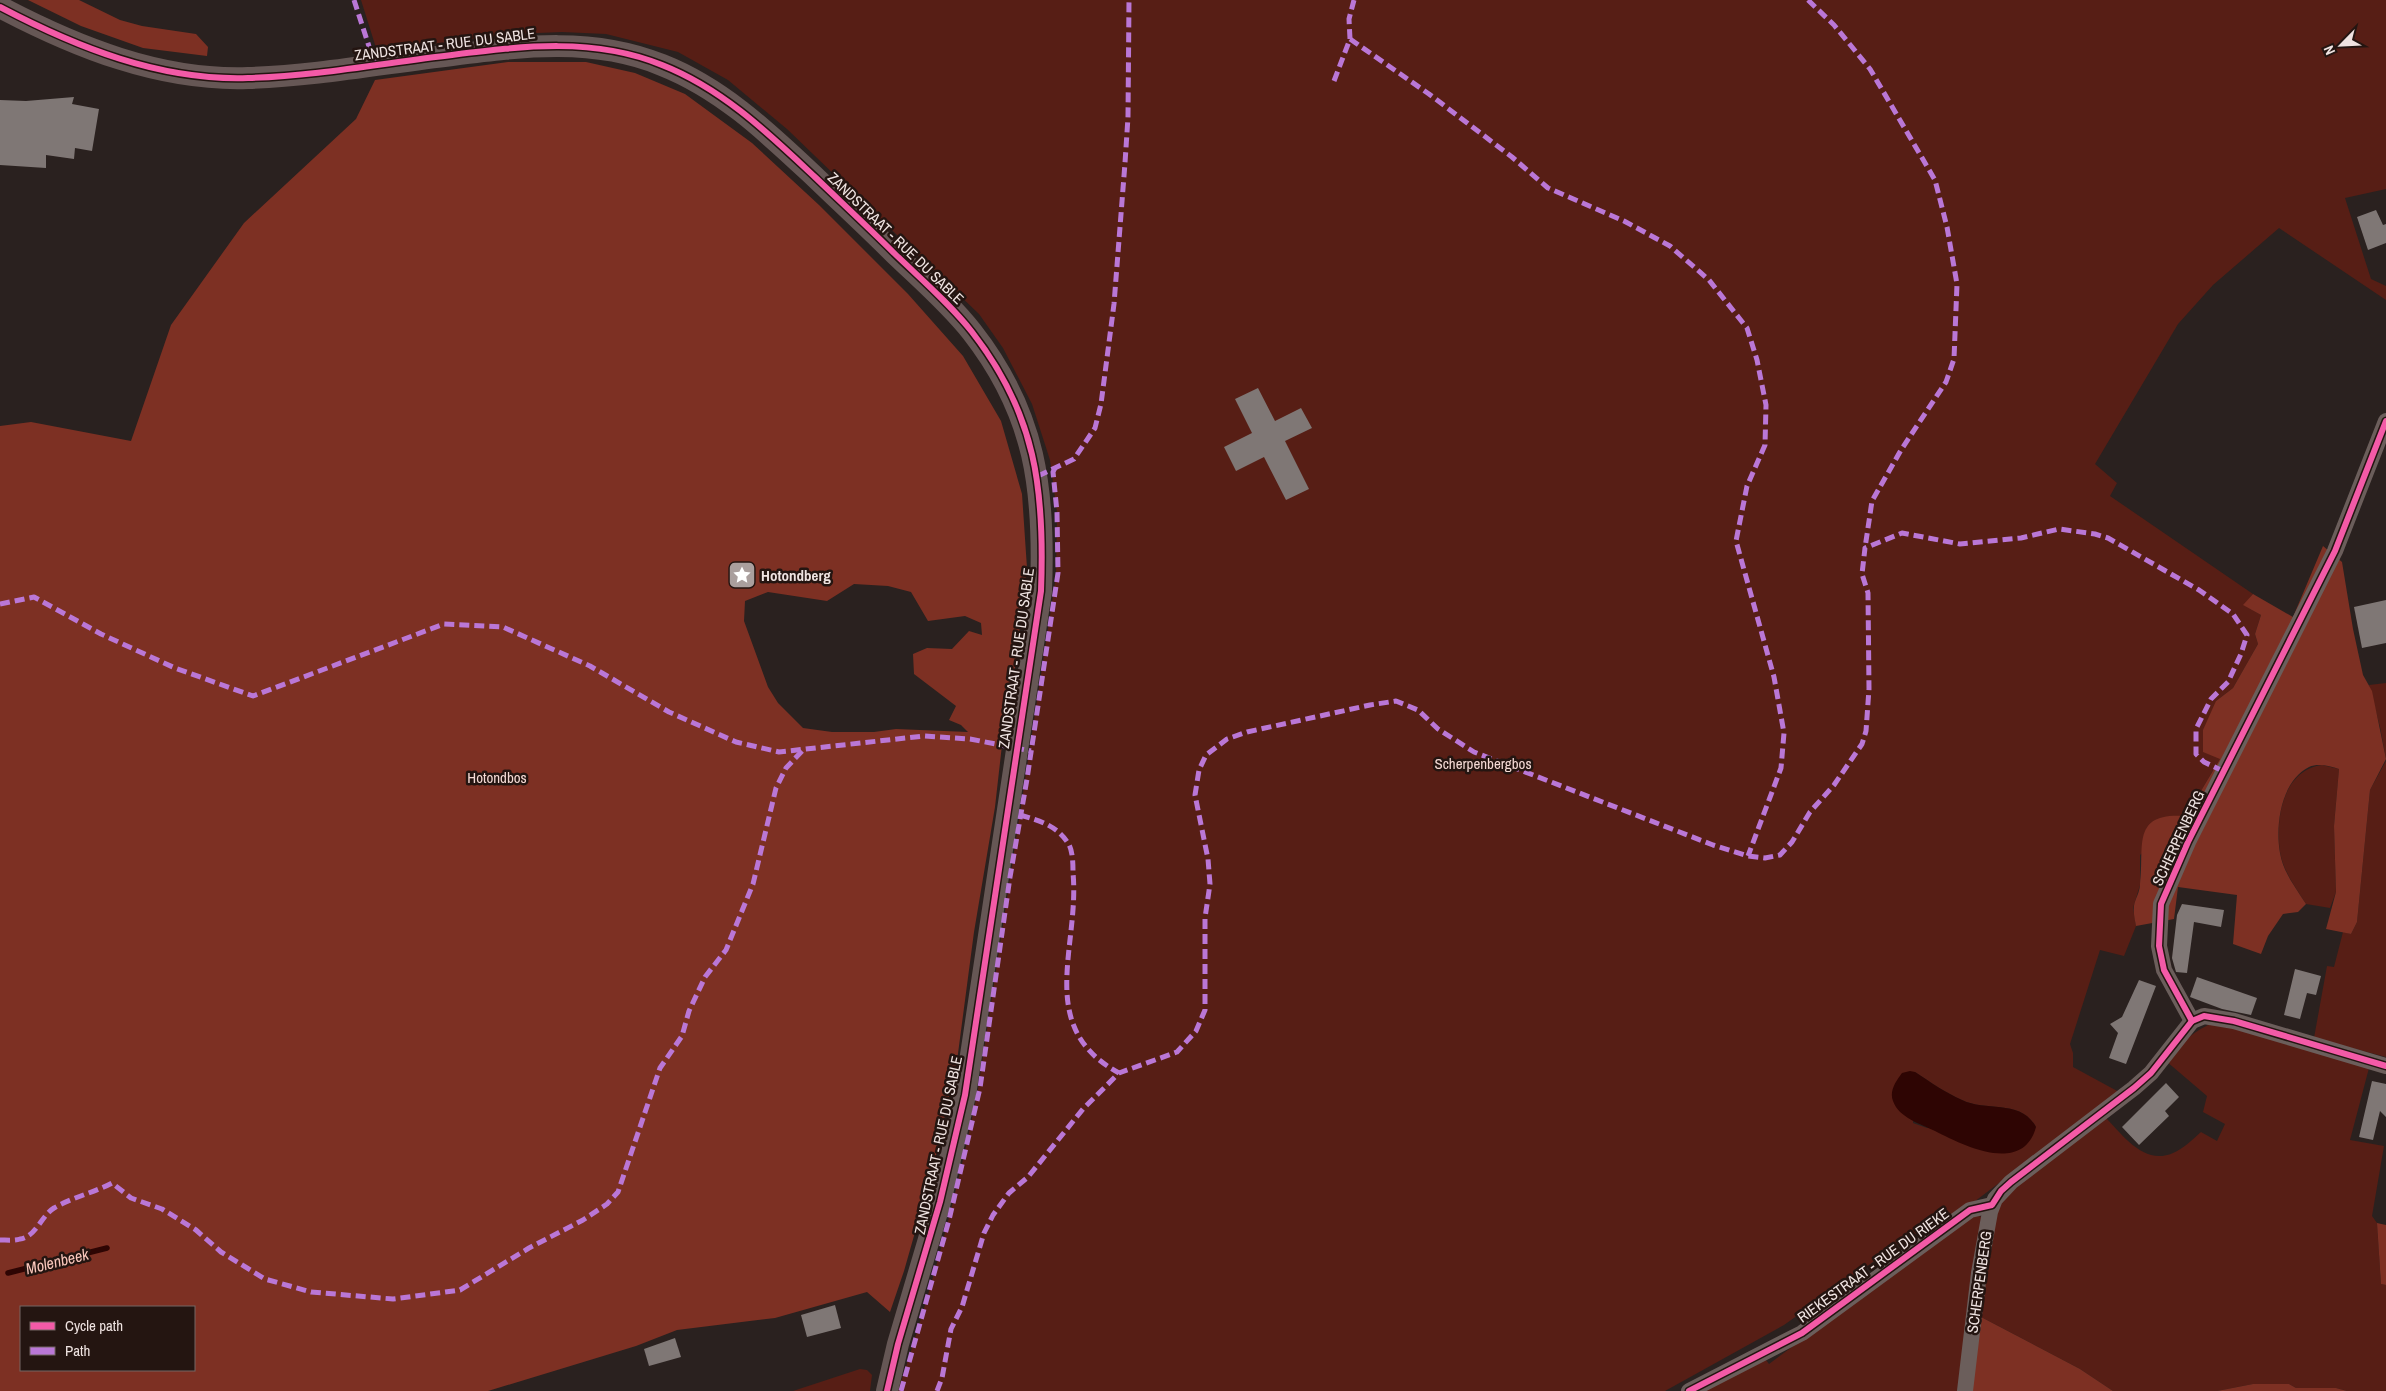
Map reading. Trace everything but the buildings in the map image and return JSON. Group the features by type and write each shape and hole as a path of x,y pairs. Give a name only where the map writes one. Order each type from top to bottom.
{"main road":[{"name":"ZANDSTRAAT - RUE DU SABLE","path":"0,6 64,39 126,62 211,76 245,78 296,75 526,45 577,46 604,49 634,55 662,65 723,97 773,139 963,321 993,363 1014,402 1032,448 1038,476 1043,533 1041,591 965,1095 940,1202 898,1344 887,1391"}],"street":[{"name":"SCHERPENBERG","path":"1965,1391 1980,1273 1992,1205 2001,1191 2011,1182 2134,1088 2150,1072 2192,1021 2164,970 2159,946 2161,904 2184,849 2334,551 2386,421"},
{"path":"2192,1021 2204,1016 2234,1021 2386,1066"},
{"name":"RIEKESTRAAT - RUE DU RIEKE","path":"1689,1391 1802,1333 1970,1210 1992,1205"}],"green space":[{"path":"28,0 79,0 120,20 142,26 196,34 208,47 207,56 143,48 81,26"},
{"name":"Scherpenbergbos","path":"361,0 2386,0 2386,189 2345,198 2371,279 2386,286 2386,300 2279,228 2213,285 2178,324 2095,464 2117,483 2110,496 2253,594 2244,605 2261,615 2255,634 2258,644 2233,688 2216,701 2220,759 2186,816 2140,855 2140,885 2133,908 2136,926 2124,956 2100,950 2070,1044 2073,1053 2073,1067 2119,1092 1966,1208 1904,1240 1784,1325 1665,1391 898,1391 943,1241 978,1089 1056,576 1057,512 1050,460 1032,404 1003,348 979,314 787,129 728,80 678,52 606,34 562,32 512,34 377,51","holes":["1915,1072 1962,1100 2012,1109 2021,1113 2029,1118 2036,1127 1927,1128 1913,1123"]},
{"name":"Hotondbos","path":"508,62 586,62 635,73 685,94 752,143 819,205 908,294 963,356 1001,421 1022,494 1027,568 1015,668 1003,736 995,807 974,932 957,1061 933,1169 904,1271 890,1312 867,1292 775,1318 677,1330 636,1346 488,1391 0,1391 0,426 31,422 131,441 171,325 244,223 356,119 375,80","holes":["854,584 888,586 911,592 928,621 965,616 981,623 982,635 969,631 952,649 927,648 913,654 914,674 956,706 949,720 961,725 968,732 896,729 874,732 832,732 803,728 778,703 768,687 744,621 745,601 768,592 827,601"]},
{"path":"2323,546 2342,562 2363,675 2372,691 2386,759 2370,790 2357,922 2351,934 2326,929 2336,892 2334,826 2339,769 2320,765 2309,767 2292,782 2282,805 2278,830 2280,853 2284,867 2306,904 2298,912 2283,914 2268,936 2261,954 2233,944 2237,895 2178,887 2174,919 2136,926 2134,906 2140,887 2142,845 2148,826 2156,820 2168,816 2186,816 2220,759 2203,752 2203,730 2216,701 2233,688 2258,644 2255,634 2261,615 2243,605 2253,594 2293,617"},
{"path":"2386,683 2386,759 2369,685"},
{"path":"2386,761 2386,1057 2314,1038 2327,966 2334,967 2343,932 2351,934 2357,922 2370,790"},
{"path":"2322,765 2339,769 2334,826 2336,892 2330,908 2306,904 2284,866 2279,839 2281,811 2284,798 2290,786 2298,776 2309,769"},
{"path":"2216,1022 2369,1068 2350,1140 2384,1146 2372,1216 2377,1223 2381,1284 2386,1285 2386,1391 2347,1391 2336,1388 2296,1388 2289,1384 2253,1384 2217,1391 2113,1391 2080,1369 1981,1317 1991,1222 1998,1198 2104,1116 2135,1146 2143,1152 2153,1155 2162,1156 2173,1153 2188,1144 2201,1132 2217,1141 2225,1124 2203,1112 2207,1096 2166,1061 2194,1033"},
{"path":"1972,1214 1982,1217 1959,1391 1699,1391 1763,1356 1769,1364"},
{"path":"2377,1223 2386,1225 2386,1285 2381,1284"},
{"path":"1981,1317 2080,1369 2113,1391 1972,1391"},
{"path":"860,1369 867,1370 872,1375 870,1391 793,1391"},
{"path":"2253,1384 2289,1384 2296,1388 2336,1388 2347,1391 2217,1391"}],"shaded area":[{"path":"1915,1072 1962,1100 2012,1109 2021,1113 2029,1118 2036,1127 2029,1142 2019,1150 2006,1153 1992,1153 1961,1143 1911,1120 1900,1112 1892,1097 1895,1083 1902,1073"}],"waterway":[{"name":"Molenbeek","path":"8,1273 107,1248"}],"marked path":[{"path":"354,0 375,65"},
{"path":"1038,476 1074,459 1095,428 1101,404 1114,304 1125,163 1128,117 1129,0"},
{"path":"1350,39 1349,19 1354,0"},
{"path":"1808,0 1834,25 1870,69 1935,180 1947,227 1957,284 1954,359 1946,382 1901,450 1872,501 1865,548"},
{"path":"1334,81 1350,39 1429,94 1512,157 1548,188 1624,221 1670,246 1709,280 1747,328 1757,360 1766,405 1765,445 1747,486 1736,541 1774,677 1784,733 1781,768 1748,856"},
{"path":"901,1391 949,1220 980,1088 1010,877 1027,779 1058,573 1057,512 1053,472 1055,468"},
{"path":"937,1391 942,1378 951,1329 962,1307 984,1233 993,1215 1009,1193 1028,1177 1083,1109 1119,1073 1177,1052 1196,1031 1205,1010 1205,918 1210,884 1208,859 1195,795 1199,770 1206,755 1227,739 1247,732 1396,701 1418,710 1438,729 1474,752 1713,845 1748,856 1765,858 1780,855 1792,842 1810,812 1834,785 1862,744 1866,731 1869,689 1868,593 1862,574 1865,548 1902,533 1960,544 2021,538 2059,529 2095,534 2108,538 2199,590 2233,614 2247,635 2241,654 2228,682 2211,699 2196,729 2196,754 2204,762 2223,771"},
{"path":"0,604 34,597 101,634 175,668 253,696 444,624 503,627 590,666 669,712 736,742 779,752 924,736 970,739 1031,751"},
{"path":"0,1240 15,1240 26,1237 54,1208 112,1183 131,1198 162,1209 196,1230 221,1252 265,1279 311,1292 393,1299 460,1290 529,1248 583,1220 607,1204 618,1192 660,1068 682,1036 689,1011 705,977 726,950 753,884 776,788 786,768 804,749"},
{"path":"1020,815 1053,828 1070,846 1073,862 1074,901 1068,957 1067,984 1069,1009 1077,1033 1093,1054 1119,1073"}],"cycle path":[{"path":"0,7 58,35 120,59 183,74 215,77 248,78 299,75 505,49 558,46 610,50 662,65 684,75 725,100 781,145 945,302 972,332 994,363 1023,423 1032,454 1038,486 1041,519 1041,591 965,1095 940,1202 898,1344 887,1391"},
{"path":"2192,1021 2164,970 2159,946 2161,904 2188,842 2335,551 2386,421"},
{"path":"1689,1391 1802,1333 1970,1210 1992,1205 2001,1191 2011,1182 2151,1073 2192,1021 2204,1016 2234,1021 2386,1066"}],"place":[{"name":"Hotondberg","path":"742,575"}]}
